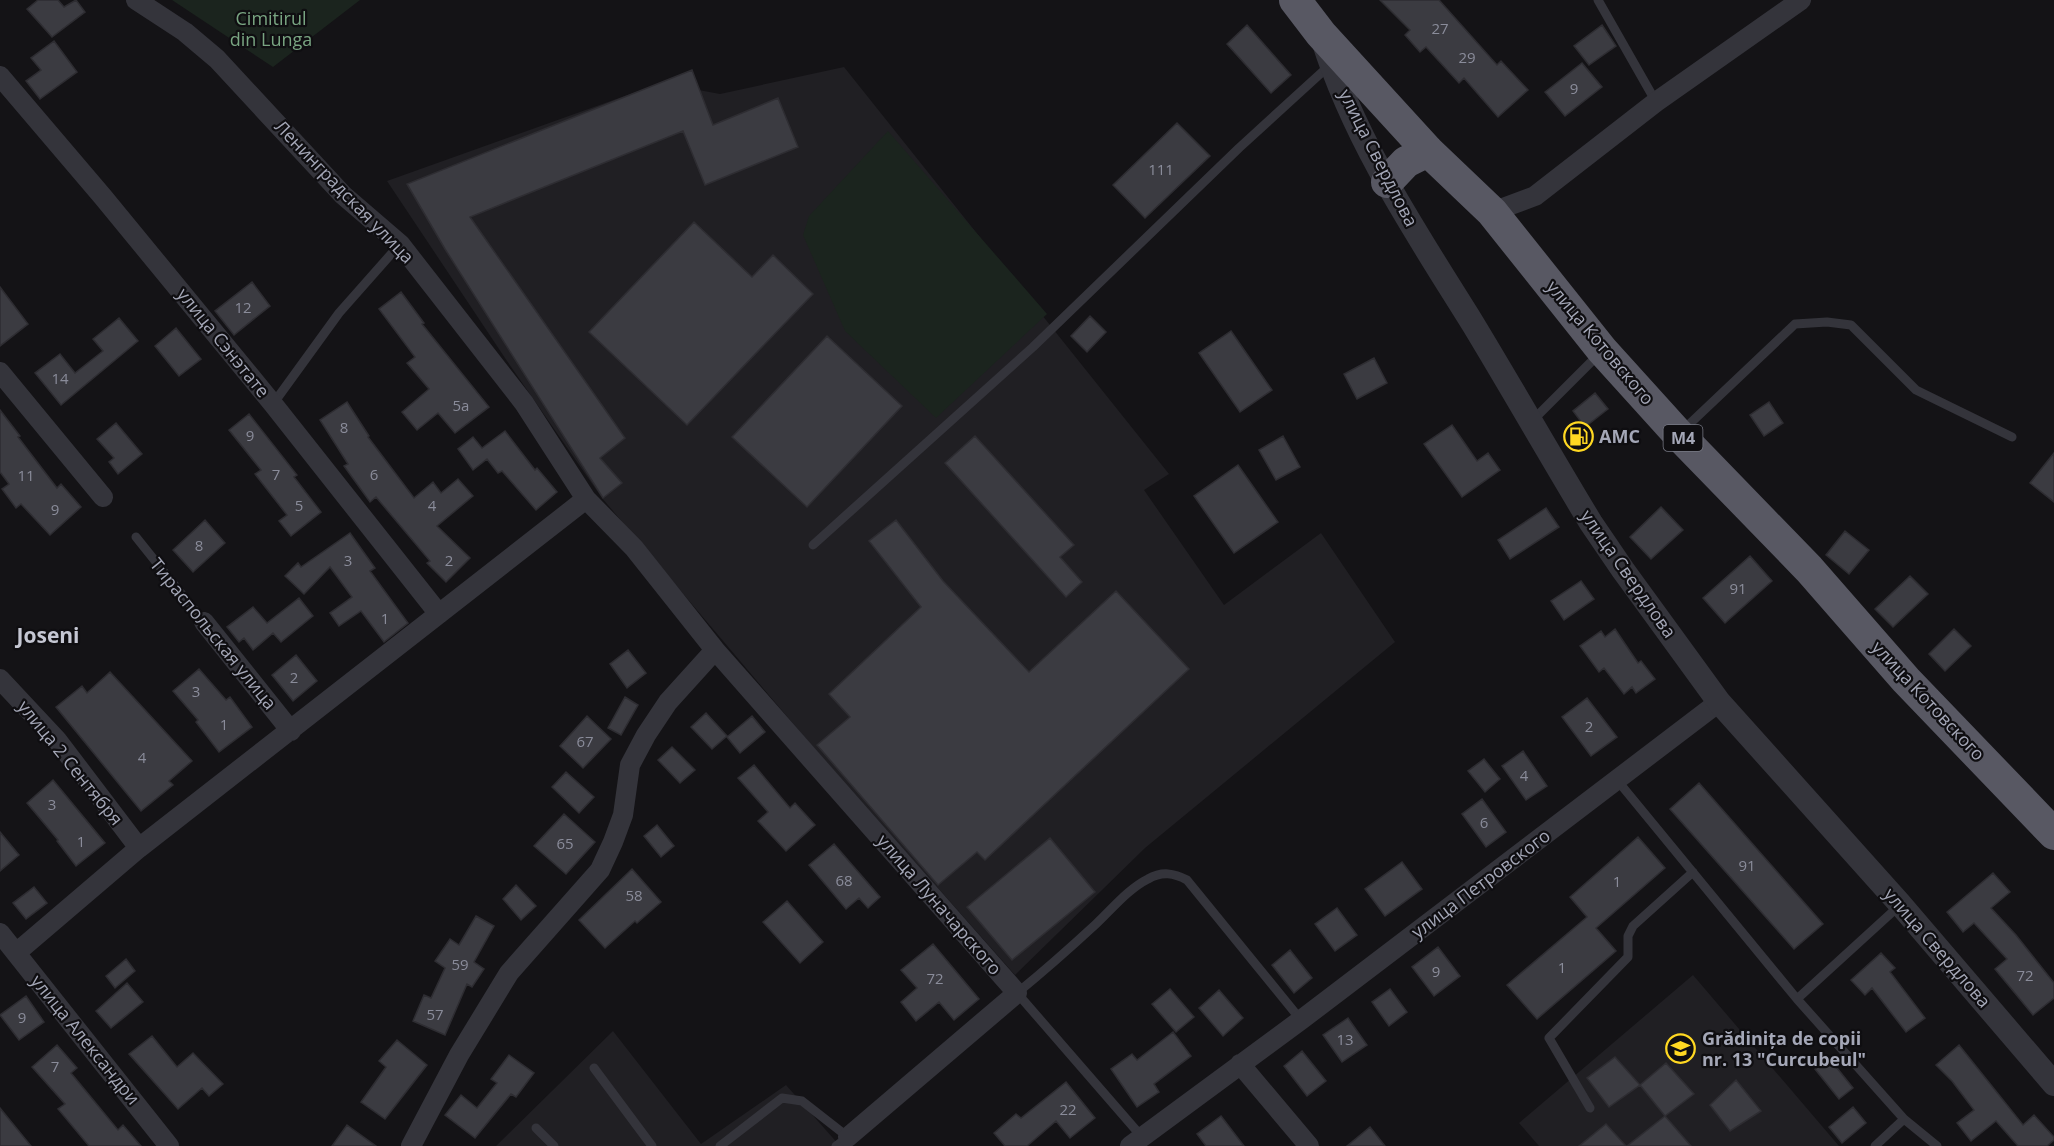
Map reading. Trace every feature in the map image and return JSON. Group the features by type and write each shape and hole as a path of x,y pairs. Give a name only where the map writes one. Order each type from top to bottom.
{"highway":[{"name":"улица Свердлова","path":"1295,0 1321,34"},
{"name":"улица Котовского","path":"1321,34 1428,151 1492,212 1602,350 1678,434 1809,569 1906,680 2054,834"},
{"path":"1387,182 1406,162 1428,151"}],"street":[{"name":"Ленинградская улица","path":"136,0 185,32 217,59 343,195 400,244 524,403 586,499"},
{"path":"1492,212 1535,196 1656,102 1801,0"},
{"name":"улица Свердлова","path":"1321,34 1330,64 1355,120 1387,182 1530,423 1610,551 1719,702 1900,904 2054,1084"},
{"name":"улица Сэнэтате","path":"0,76 273,404 439,614"},
{"path":"0,372 103,497"},
{"path":"16,953 139,848 586,499"},
{"name":"улица Луначарского","path":"586,499 634,548 715,650 1017,993"},
{"name":"Тираспольская улица","path":"204,622 291,730"},
{"path":"411,1146 459,1055 509,973 600,870 623,815 630,765 668,702 715,650"},
{"name":"улица 2 Сентября","path":"0,679 57,740 139,848"},
{"name":"улица Петровского","path":"1136,1142 1301,1020 1719,702"},
{"name":"улица Александри","path":"0,933 169,1146"},
{"path":"842,1141 1017,993"},
{"path":"1240,1064 1309,1146"}],"lane":[{"path":"1598,0 1656,102"},
{"path":"813,545 1033,347 1239,148 1330,64"},
{"path":"273,404 339,314 400,244"},
{"path":"1678,434 1795,324 1827,322 1851,325 1916,390 2012,437"},
{"path":"1530,423 1602,350"},
{"name":"Тираспольская улица","path":"136,537 204,622"},
{"path":"1617,780 1797,999 1904,1119 1937,1146"},
{"path":"1590,1108 1549,1038 1628,957 1628,936 1633,926 1694,872"},
{"path":"1136,1142 1017,993 1056,962 1148,879 1162,873 1176,874 1187,880 1301,1020"},
{"path":"1797,999 1900,904"},
{"path":"594,1068 652,1146"},
{"path":"720,1146 782,1098 802,1101 842,1141"},
{"path":"1875,1146 1904,1119"},
{"path":"536,1128 554,1146"}],"shaded area":[{"path":"844,67 1169,474 1144,490 1224,605 1321,533 1395,642 1145,848 1015,975 807,740 602,498 387,181 661,83 720,94"},
{"name":"Grădinița de copii nr. 13 \"Curcubeul\"","path":"1693,975 1839,1146 1539,1146 1519,1123"},
{"path":"613,1031 701,1144 786,1085 840,1146 496,1146"}],"green space":[{"name":"Cimitirul din Lunga","path":"172,0 360,0 273,67"},
{"path":"888,131 1047,314 936,418 845,331 803,235 809,216"}],"building":[{"path":"38,0 58,0 64,7 76,0 85,12 52,37 27,9"},
{"path":"1380,0 1439,0 1497,65 1501,61 1528,90 1498,117 1464,78 1459,83 1426,47 1420,52 1405,35 1410,30"},
{"path":"1247,25 1291,75 1271,93 1227,44"},
{"path":"1602,25 1616,46 1589,65 1574,46"},
{"path":"54,41 77,72 40,99 26,81 41,70 31,58"},
{"path":"1582,63 1602,87 1565,116 1545,92"},
{"path":"692,70 713,125 778,98 798,147 705,185 683,131 470,217 625,438 600,458 622,483 603,498 445,249 407,184"},
{"path":"1177,123 1210,156 1145,218 1113,185"},
{"path":"694,222 752,277 773,255 813,294 687,425 589,332"},
{"path":"252,282 270,306 234,335 215,311"},
{"path":"0,287 28,324 0,346"},
{"path":"401,292 424,323 422,324 489,407 455,433 438,413 417,430 402,412 429,389 407,363 415,357 379,309"},
{"path":"1090,316 1106,332 1087,352 1071,336"},
{"path":"119,318 138,341 61,405 35,373 60,354 75,373 103,351 93,339"},
{"path":"176,328 201,359 179,376 155,346"},
{"path":"1231,331 1272,390 1240,412 1199,353"},
{"path":"827,336 902,406 807,507 732,437"},
{"path":"1374,358 1387,383 1357,399 1344,374"},
{"path":"1595,393 1608,409 1585,427 1573,411"},
{"path":"347,402 368,437 414,498 433,482 441,493 458,479 473,496 437,526 470,558 446,582 427,563 430,561 376,497 370,502 344,466 348,464 320,420"},
{"path":"1769,402 1783,423 1764,436 1750,415"},
{"path":"0,410 57,488 61,484 81,507 50,535 21,504 16,508 2,489 9,484 0,472"},
{"path":"249,414 297,475 294,477 321,512 291,536 279,521 287,515 255,474 261,470 229,430"},
{"path":"116,423 142,454 118,474 109,462 114,458 97,439"},
{"path":"1452,425 1477,461 1488,453 1500,470 1462,497 1424,444"},
{"path":"505,431 535,470 537,468 557,492 536,510 502,471 498,473 487,459 473,470 458,449 473,437 482,448"},
{"path":"975,436 1074,545 1060,557 1082,582 1066,597 945,463"},
{"path":"1283,436 1300,467 1276,480 1259,450"},
{"path":"2054,453 2054,502 2030,483"},
{"path":"1238,465 1278,522 1234,553 1194,496"},
{"path":"1661,507 1683,530 1651,559 1630,537"},
{"path":"1546,508 1559,527 1510,559 1498,540"},
{"path":"205,520 225,543 193,572 173,550"},
{"path":"896,520 943,581 1029,672 1116,591 1189,669 985,860 977,852 938,885 817,745 850,717 829,694 921,607 869,541"},
{"path":"1845,531 1869,550 1849,574 1826,555"},
{"path":"350,533 375,568 370,571 408,623 384,642 361,611 339,626 330,613 352,597 330,567 304,594 285,576 298,563 301,567"},
{"path":"1750,556 1772,581 1725,623 1703,598"},
{"path":"1910,576 1928,594 1893,627 1875,609"},
{"path":"1581,581 1594,599 1564,620 1551,601"},
{"path":"299,598 313,616 281,642 273,633 253,650 244,638 239,642 227,627 253,607 267,623"},
{"path":"1615,629 1638,663 1641,661 1655,679 1636,693 1632,687 1624,694 1604,668 1599,672 1580,646 1601,631 1605,637"},
{"path":"1954,629 1971,646 1945,671 1929,654"},
{"path":"628,650 646,673 627,688 610,664"},
{"path":"296,655 317,681 293,701 272,675"},
{"path":"199,669 226,700 230,697 252,727 219,752 196,722 198,720 173,691"},
{"path":"110,672 192,761 169,781 173,785 141,811 56,707 82,686 87,693"},
{"path":"625,697 638,705 621,735 608,728"},
{"path":"1587,698 1617,737 1591,756 1562,717"},
{"path":"706,713 727,736 712,749 691,727"},
{"path":"587,716 611,739 583,768 560,746"},
{"path":"752,716 765,732 740,753 727,737"},
{"path":"672,747 695,770 680,783 658,760"},
{"path":"1523,751 1547,786 1526,800 1502,766"},
{"path":"1484,759 1500,779 1485,792 1468,771"},
{"path":"754,765 790,808 795,803 815,825 786,851 758,821 768,812 738,778"},
{"path":"566,772 594,797 579,813 552,787"},
{"path":"53,780 105,843 76,866 27,803"},
{"path":"1699,783 1823,924 1794,949 1670,809"},
{"path":"1482,799 1506,832 1486,847 1462,814"},
{"path":"564,814 595,842 566,874 534,846"},
{"path":"657,825 674,846 661,857 644,836"},
{"path":"0,832 19,855 0,871"},
{"path":"1638,837 1665,868 1596,928 1616,951 1537,1019 1507,985 1587,917 1570,897"},
{"path":"1050,838 1095,892 1012,960 967,907"},
{"path":"834,844 880,897 868,908 859,898 846,909 809,865"},
{"path":"1402,862 1422,889 1385,916 1365,889"},
{"path":"632,869 661,902 637,923 635,921 605,948 579,920"},
{"path":"1993,873 2010,892 1991,908 2054,983 2054,998 2033,1015 1995,969 2007,959 1974,923 1963,932 1947,912"},
{"path":"516,885 536,906 521,920 503,899"},
{"path":"34,887 47,903 26,919 13,903"},
{"path":"787,901 823,942 800,963 763,922"},
{"path":"1337,908 1357,935 1335,951 1315,924"},
{"path":"476,916 494,926 474,962 484,969 472,987 467,984 445,1035 413,1021 424,995 431,998 445,968 435,961 450,939 459,945"},
{"path":"933,944 979,999 954,1020 939,1002 916,1021 901,1002 917,988 901,970"},
{"path":"1438,947 1460,976 1434,996 1412,967"},
{"path":"1290,950 1312,978 1294,993 1272,965"},
{"path":"1881,953 1895,968 1890,972 1925,1018 1906,1032 1872,988 1865,995 1851,980"},
{"path":"126,959 135,971 115,988 106,976"},
{"path":"127,983 143,1002 111,1028 96,1011"},
{"path":"1170,989 1194,1017 1176,1032 1152,1004"},
{"path":"1390,989 1407,1012 1389,1026 1372,1002"},
{"path":"1219,990 1243,1018 1223,1036 1199,1008"},
{"path":"26,996 44,1022 19,1040 0,1015"},
{"path":"1348,1018 1367,1045 1342,1062 1323,1035"},
{"path":"1173,1032 1191,1056 1154,1084 1159,1092 1137,1107 1111,1069 1132,1054 1137,1060"},
{"path":"152,1036 177,1067 193,1053 223,1084 209,1096 202,1088 178,1109 129,1054"},
{"path":"397,1040 427,1065 385,1119 361,1102 386,1067 379,1061"},
{"path":"57,1045 77,1068 71,1073 118,1130 123,1125 141,1146 89,1146 58,1109 65,1104 32,1067"},
{"path":"1959,1045 2023,1125 2034,1115 2054,1137 2054,1140 2047,1146 2018,1146 1996,1121 1971,1141 1957,1123 1974,1110 1952,1081 1936,1065"},
{"path":"1302,1051 1326,1081 1307,1096 1284,1066"},
{"path":"509,1055 534,1073 516,1097 511,1094 475,1138 445,1115 461,1095 477,1108 497,1083 491,1079"},
{"path":"1615,1057 1640,1085 1609,1107 1587,1078"},
{"path":"1829,1058 1853,1088 1839,1099 1815,1069"},
{"path":"1666,1063 1694,1094 1665,1116 1640,1085"},
{"path":"1736,1080 1761,1111 1730,1131 1710,1105"},
{"path":"1066,1082 1095,1118 1070,1138 1056,1121 1027,1146 1005,1146 994,1133 1016,1114 1021,1118"},
{"path":"1853,1107 1866,1123 1842,1143 1829,1127"},
{"path":"0,1108 31,1146 0,1146"},
{"path":"1221,1116 1244,1146 1206,1146 1197,1134"},
{"path":"1665,1116 1691,1146 1627,1146"},
{"path":"1606,1124 1626,1146 1579,1146"},
{"path":"347,1125 376,1146 332,1146"},
{"path":"1370,1127 1385,1146 1347,1146"}],"place":[{"name":"AMC","path":"1578,437"},
{"name":"Grădinița de copii nr. 13 \"Curcubeul\"","path":"1681,1049"}],"district":[{"name":"Joseni","path":"48,636"}]}
